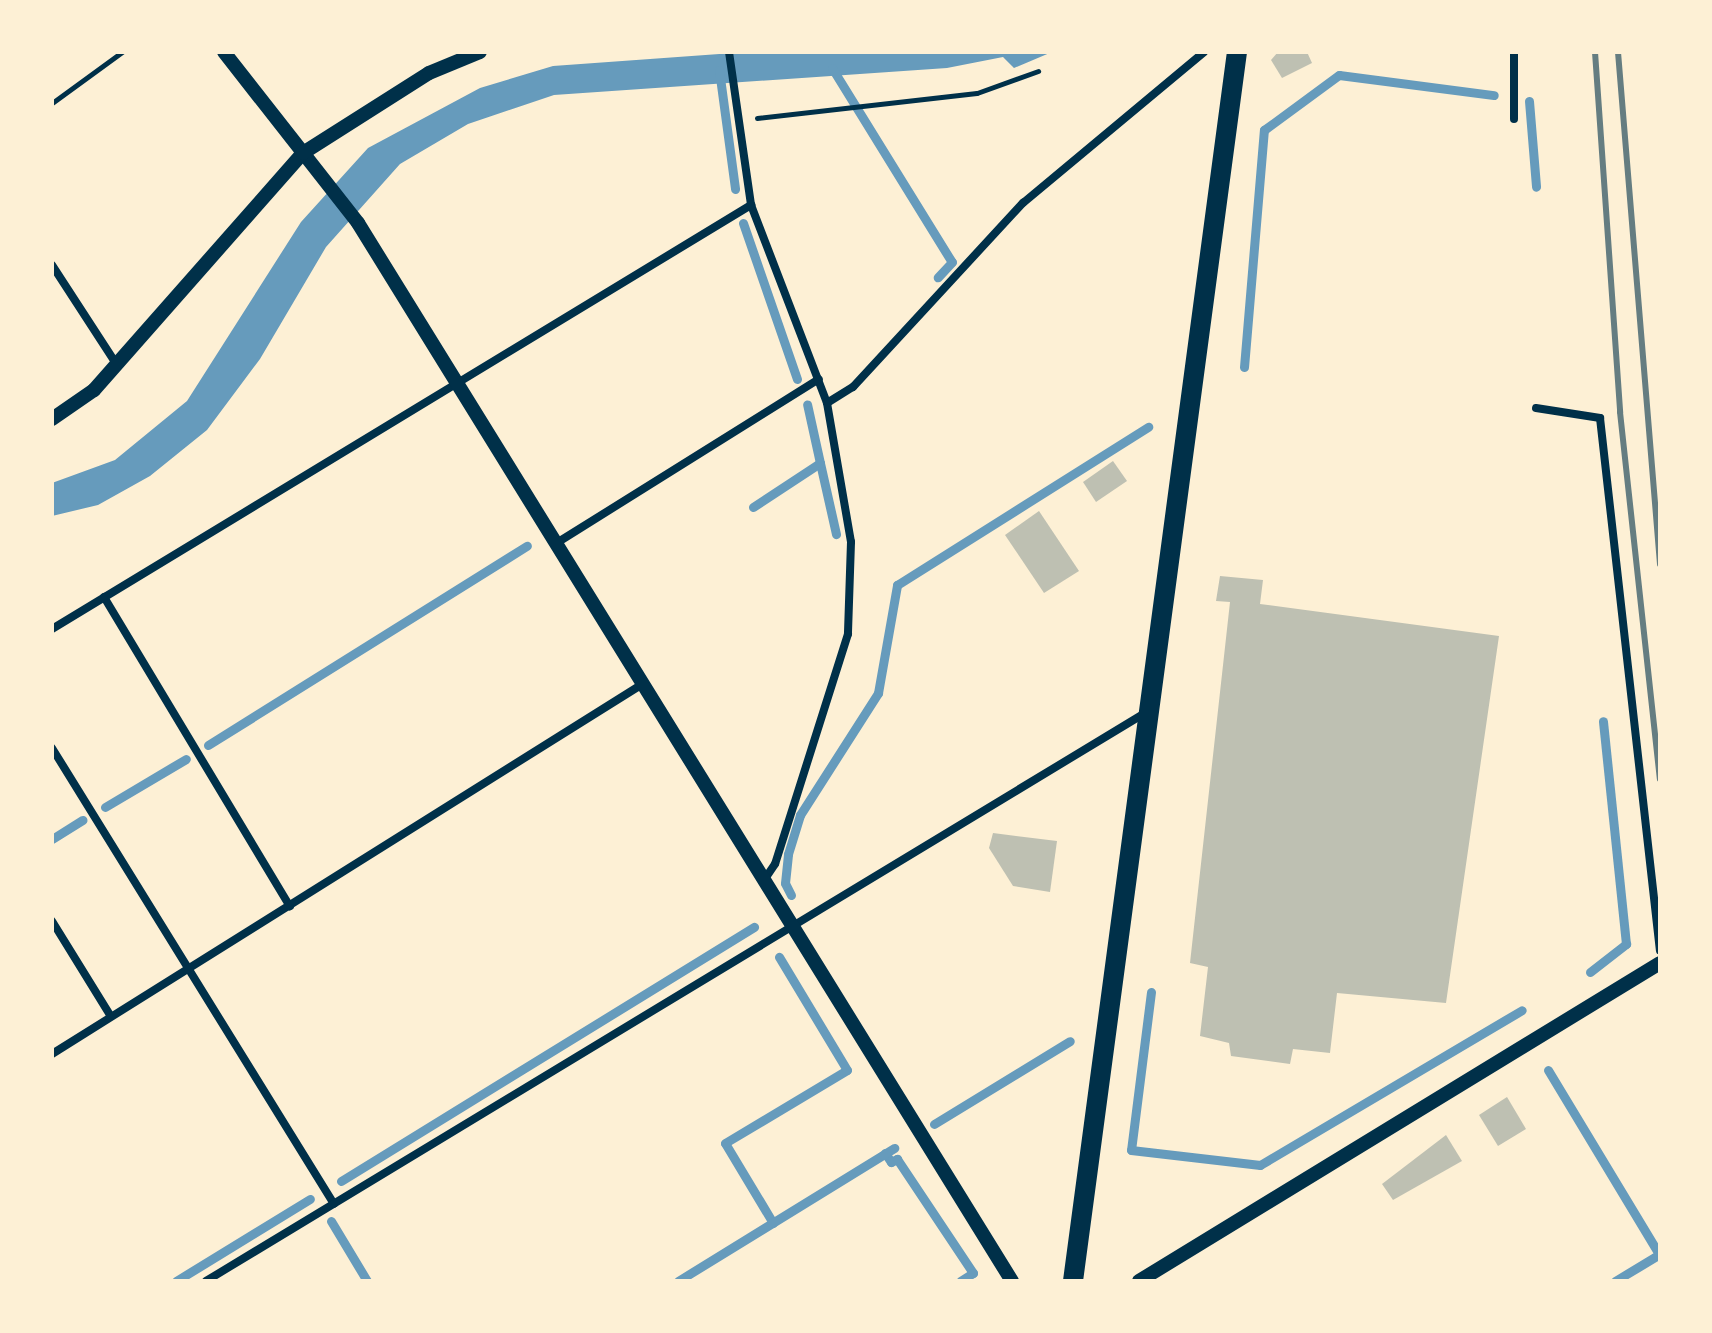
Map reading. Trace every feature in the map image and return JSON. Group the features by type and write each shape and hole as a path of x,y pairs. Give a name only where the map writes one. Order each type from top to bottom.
{"main road":[{"path":"1073,1281 1146,713 1237,52"}],"street":[{"path":"224,52 358,223 761,885 1012,1281"},
{"path":"52,419 117,365 303,153 429,73 480,52"},
{"path":"729,52 734,112 751,205 827,403 851,542 848,634 775,864 761,885"},
{"path":"827,403 853,387 1023,203 1204,52"},
{"path":"1514,52 1514,119"},
{"path":"52,629 751,205"},
{"path":"52,265 117,365"},
{"path":"555,545 819,379"},
{"path":"1536,408 1600,418 1660,951"},
{"path":"104,597 290,906"},
{"path":"52,1054 641,685"},
{"path":"206,1281 1146,713"},
{"path":"52,748 334,1204"},
{"path":"52,921 110,1015"},
{"path":"1139,1281 1660,963"}],"path":[{"path":"52,103 122,52"},
{"path":"736,123 795,109 977,93 1038,71"}],"water":[{"path":"747,52 1052,52 1014,68 1003,57 947,68 554,95 468,124 400,164 326,247 260,359 207,430 150,476 98,505 52,516 52,483 115,460 187,401 301,222 368,148 480,88 553,66"}],"building":[{"path":"1278,52 1307,52 1312,63 1282,78 1271,60"},
{"path":"1113,461 1127,481 1096,502 1083,482"},
{"path":"1039,511 1079,571 1044,593 1005,535"},
{"path":"1220,576 1263,580 1260,604 1499,636 1446,1003 1337,993 1330,1053 1293,1049 1290,1064 1231,1056 1229,1043 1200,1036 1208,967 1190,963 1230,602 1216,601"},
{"path":"993,833 1057,841 1050,892 1013,886 989,848"},
{"path":"1507,1097 1526,1129 1498,1146 1479,1115"},
{"path":"1446,1135 1462,1161 1393,1200 1382,1184"}],"waterway":[{"path":"832,68 952,262 938,277"},
{"path":"719,70 735,189"},
{"path":"1244,367 1264,130 1339,75 1494,95"},
{"path":"1529,101 1536,187"},
{"path":"743,223 797,379"},
{"path":"753,507 820,463 807,404"},
{"path":"791,895 785,883 788,854 800,815 878,693 897,585 1148,427"},
{"path":"820,463 836,534"},
{"path":"208,745 527,546"},
{"path":"1590,972 1626,944 1603,721"},
{"path":"105,807 186,759"},
{"path":"52,839 83,820"},
{"path":"341,1181 754,927"},
{"path":"773,1223 725,1143 847,1070 779,957"},
{"path":"1151,992 1131,1150 1260,1165 1522,1010"},
{"path":"934,1124 1070,1041"},
{"path":"1548,1070 1660,1256"},
{"path":"678,1281 894,1148"},
{"path":"885,1153 891,1162 897,1159 973,1273 960,1281"},
{"path":"176,1281 310,1199"},
{"path":"331,1221 367,1281"},
{"path":"1615,1281 1660,1254"}],"railway":[{"path":"1595,52 1620,412 1660,779"},
{"path":"1618,52 1660,564"}]}
